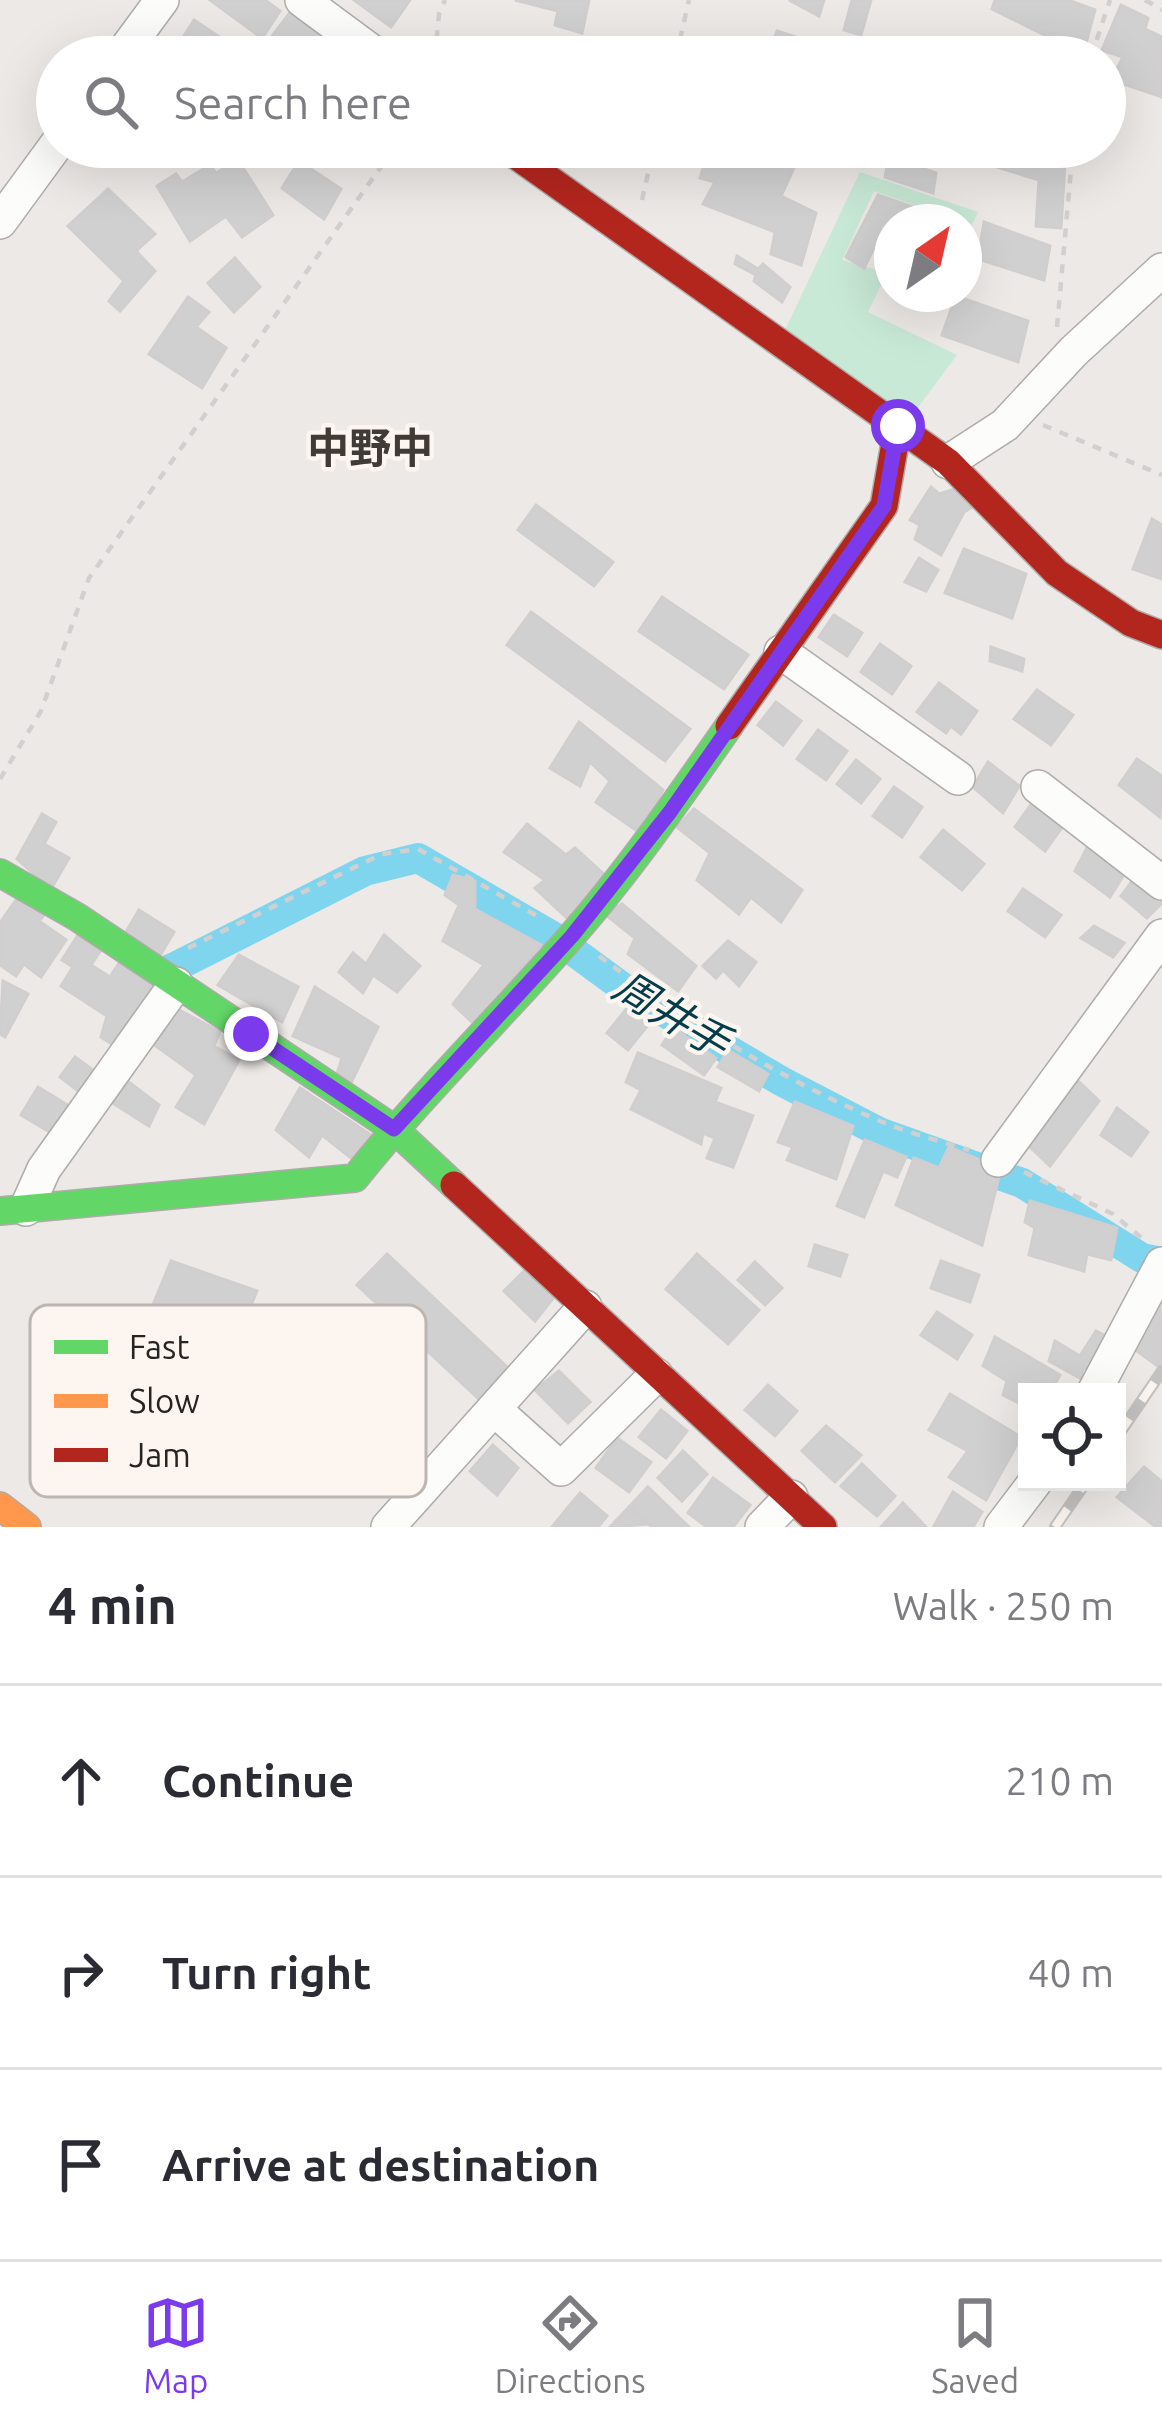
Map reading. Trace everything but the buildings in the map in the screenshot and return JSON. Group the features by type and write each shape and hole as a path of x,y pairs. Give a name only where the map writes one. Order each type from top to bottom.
{"main road":[{"path":"534,168 948,462 1057,573 1131,623 1162,635"},
{"path":"13,1210 355,1178 394,1129 572,936 670,812 884,506 898,426"},
{"path":"0,873 77,917 394,1129 823,1527"},
{"path":"0,1506 27,1527"}],"street":[{"path":"135,36 162,0"},
{"path":"302,0 351,36"},
{"path":"0,222 39,168"},
{"path":"948,462 1005,424 1162,270"},
{"path":"781,652 958,778"},
{"path":"1038,787 1162,883"},
{"path":"998,1160 1162,936"},
{"path":"13,1210 44,1169 163,975"},
{"path":"1098,1383 1154,1253"},
{"path":"426,1485 585,1307"},
{"path":"494,1409 561,1469 656,1375"},
{"path":"1001,1527 1028,1491"},
{"path":"388,1527 415,1497"},
{"path":"763,1527 791,1497"}],"path":[{"path":"437,36 445,0"},
{"path":"681,36 689,0"},
{"path":"1098,36 1110,0"},
{"path":"1144,0 1162,10"},
{"path":"0,779 41,711 89,578 380,168"},
{"path":"633,237 649,168"},
{"path":"1052,374 1071,168"},
{"path":"1016,413 1162,475"},
{"path":"163,975 382,854 418,849 572,936 660,1001 761,1060 881,1121 998,1160 1113,1214 1154,1253"}],"green space":[{"path":"860,172 954,204 911,204 874,191 842,260 874,269 874,300 868,312 957,355 908,421 785,330"}],"waterway":[{"name":"周井手","path":"149,972 154,976 177,966 365,871 418,858 554,937 625,989 781,1081 881,1133 1022,1183 1142,1258 1162,1262"}],"railway":[{"path":"1126,1424 1162,1371"},
{"path":"1055,1527 1080,1491"}],"traffic: fast":[{"path":"0,1211 355,1178 591,914 729,726"},
{"path":"0,873 77,917 394,1129 454,1185"}],"traffic: slow":[{"path":"0,1506 27,1527"}],"traffic: jam":[{"path":"534,168 948,462 1057,573 1131,623 1162,635"},
{"path":"729,726 884,506 898,426"},
{"path":"454,1185 823,1527"}],"district":[{"name":"中野中","path":"370,447"}],"route":[{"path":"251,1034 394,1129 572,936 670,812 884,506 898,426"}]}
